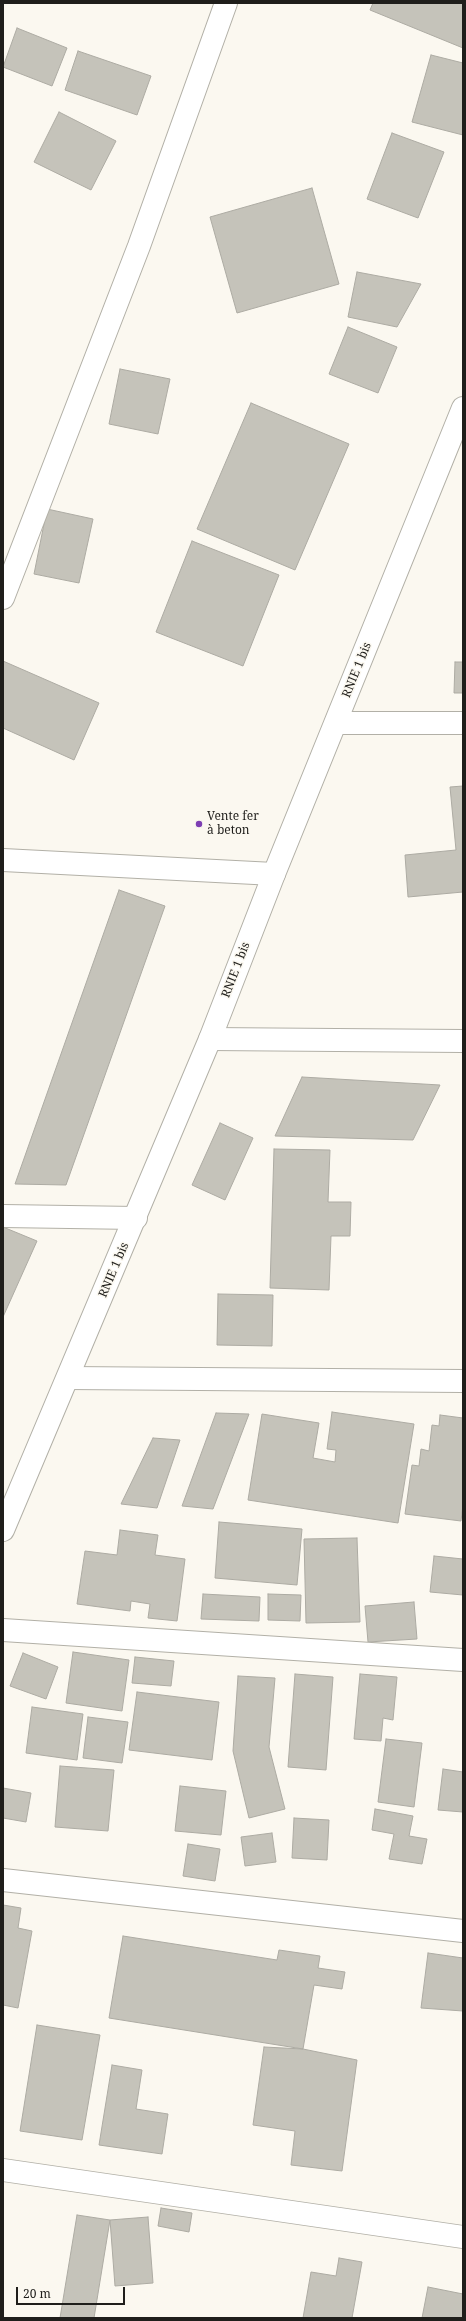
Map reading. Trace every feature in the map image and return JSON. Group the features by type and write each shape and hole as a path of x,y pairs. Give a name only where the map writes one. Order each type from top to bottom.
{"street":[{"path":"3,598 139,246 226,3"},
{"name":"RNIE 1 bis","path":"3,1530 136,1218 210,1039 274,874 463,408"},
{"path":"336,723 463,723"},
{"path":"3,860 274,874"},
{"path":"210,1039 463,1041"},
{"path":"3,1216 136,1218"},
{"path":"68,1378 463,1381"},
{"path":"3,1630 463,1660"},
{"path":"3,1880 463,1931"},
{"path":"3,2170 463,2237"}],"building":[{"path":"373,3 463,3 463,48 370,10"},
{"path":"17,28 67,48 52,86 3,67"},
{"path":"78,51 151,76 137,115 65,90"},
{"path":"431,55 463,63 463,135 412,122"},
{"path":"59,112 116,141 91,190 34,162"},
{"path":"392,133 444,152 418,218 367,199"},
{"path":"312,188 339,284 237,313 210,217"},
{"path":"357,272 421,284 397,327 348,317"},
{"path":"348,327 397,347 378,393 329,374"},
{"path":"120,369 170,379 158,434 109,424"},
{"path":"251,403 349,444 295,570 197,529"},
{"path":"47,509 93,519 79,583 34,574"},
{"path":"192,541 279,575 243,666 156,632"},
{"path":"3,661 99,703 74,760 3,728"},
{"path":"455,662 463,662 463,693 454,693"},
{"path":"463,786 463,892 408,897 405,855 456,850 450,787"},
{"path":"119,890 165,906 66,1185 15,1184"},
{"path":"302,1077 440,1085 413,1140 275,1136"},
{"path":"220,1123 253,1138 225,1200 192,1185"},
{"path":"274,1149 330,1150 328,1202 351,1202 350,1236 331,1236 329,1290 270,1288"},
{"path":"3,1227 37,1241 3,1317"},
{"path":"218,1294 273,1295 272,1346 217,1345"},
{"path":"332,1412 414,1424 398,1523 248,1500 262,1414 319,1423 313,1458 335,1462 336,1450 327,1449"},
{"path":"216,1413 249,1414 213,1509 182,1506"},
{"path":"440,1415 463,1418 463,1505 461,1521 405,1514 412,1465 419,1466 421,1449 429,1451 432,1425 439,1426"},
{"path":"153,1438 180,1440 157,1508 121,1504"},
{"path":"219,1522 302,1529 297,1585 215,1578"},
{"path":"120,1530 158,1535 155,1555 185,1559 177,1621 148,1618 150,1604 131,1601 130,1611 77,1604 85,1551 117,1555"},
{"path":"357,1538 360,1622 306,1623 304,1539"},
{"path":"434,1556 463,1559 463,1595 430,1592"},
{"path":"203,1594 260,1597 259,1621 201,1619"},
{"path":"268,1594 301,1595 300,1621 268,1620"},
{"path":"414,1602 417,1639 368,1642 365,1606"},
{"path":"73,1652 129,1660 122,1711 66,1703"},
{"path":"23,1653 58,1667 46,1699 10,1686"},
{"path":"135,1657 174,1661 171,1686 132,1683"},
{"path":"295,1674 333,1677 326,1770 288,1767"},
{"path":"360,1674 397,1677 393,1720 383,1718 381,1741 354,1739"},
{"path":"238,1676 275,1678 269,1747 285,1809 249,1818 233,1751"},
{"path":"137,1692 219,1702 212,1760 129,1750"},
{"path":"32,1707 83,1714 77,1760 26,1753"},
{"path":"88,1717 128,1722 122,1763 83,1758"},
{"path":"386,1739 422,1743 414,1807 378,1802"},
{"path":"60,1766 114,1770 108,1831 55,1827"},
{"path":"443,1769 463,1772 463,1812 438,1810"},
{"path":"180,1786 226,1791 221,1835 175,1831"},
{"path":"3,1788 31,1793 26,1822 3,1818"},
{"path":"375,1809 413,1816 409,1836 427,1839 422,1864 389,1859 394,1834 372,1830"},
{"path":"294,1818 329,1820 327,1860 292,1858"},
{"path":"272,1833 276,1862 245,1866 241,1837"},
{"path":"188,1844 220,1849 215,1881 183,1876"},
{"path":"3,1905 21,1908 18,1928 32,1931 18,2008 3,2005"},
{"path":"123,1936 277,1960 279,1950 320,1956 318,1968 345,1972 342,1989 314,1985 303,2049 109,2018"},
{"path":"428,1953 463,1958 463,2011 421,2008"},
{"path":"37,2025 100,2035 82,2140 20,2131"},
{"path":"264,2047 303,2049 357,2060 342,2171 291,2165 295,2131 253,2125"},
{"path":"112,2065 142,2070 136,2109 168,2114 162,2154 99,2145"},
{"path":"161,2208 192,2213 189,2232 158,2226"},
{"path":"77,2215 110,2220 94,2318 60,2318"},
{"path":"148,2217 153,2283 115,2286 110,2220"},
{"path":"339,2258 362,2262 352,2318 303,2318 311,2272 336,2276"},
{"path":"428,2287 463,2294 463,2318 422,2318"}],"place":[{"name":"Vente fer à beton","path":"199,824"}]}
